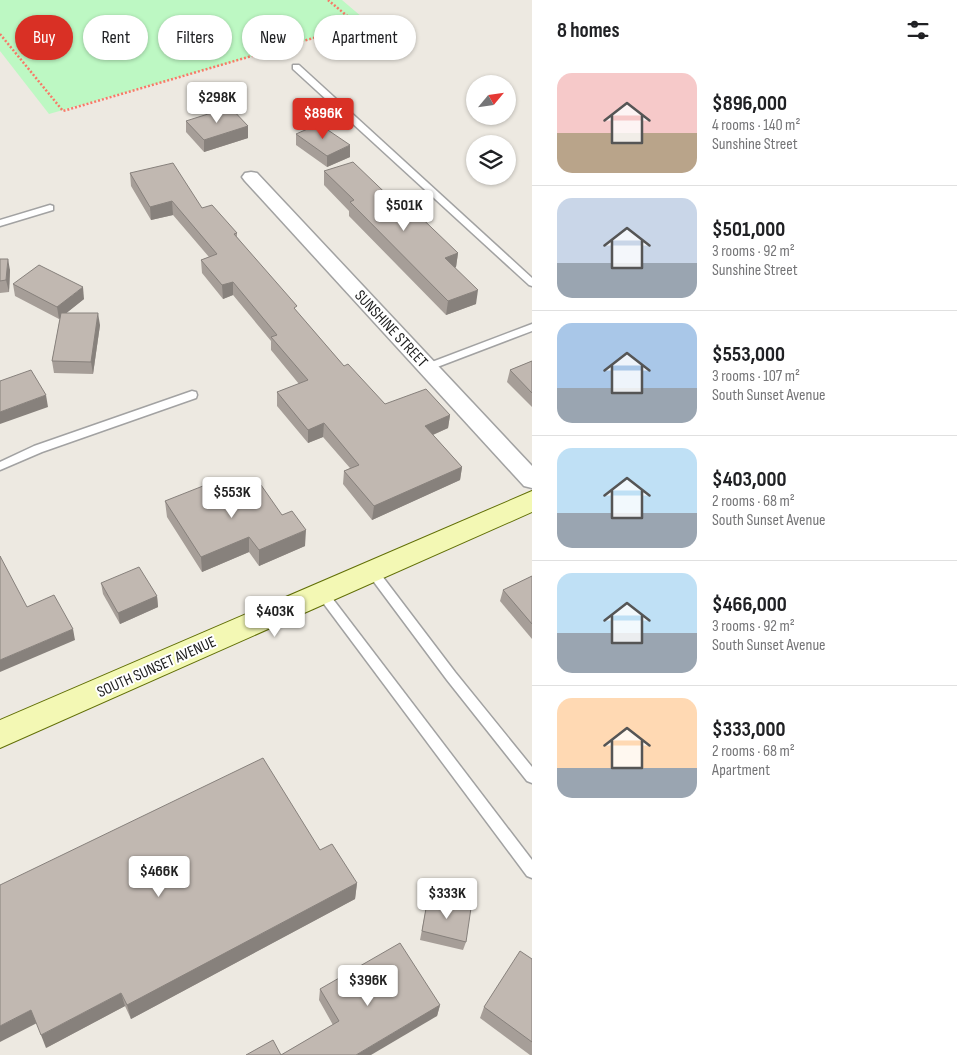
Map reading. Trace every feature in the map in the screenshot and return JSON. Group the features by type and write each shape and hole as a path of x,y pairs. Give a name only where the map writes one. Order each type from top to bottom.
{"main road":[{"name":"SOUTH SUNSET AVENUE","path":"0,734 532,501"}],"street":[{"name":"SUNSHINE STREET","path":"251,177 532,480"}],"lane":[{"path":"296,67 532,283"},
{"path":"0,223 50,208"},
{"path":"428,368 532,327"},
{"path":"0,466 38,448 192,395"},
{"path":"372,571 451,676 532,777"},
{"path":"322,593 532,871"}],"path":[{"path":"0,34 63,111 358,25 328,0"}],"green space":[{"path":"0,0 342,0 360,15 314,15 314,39 304,41 304,15 242,15 242,59 49,114 0,51"}],"building":[{"path":"230,107 248,126 204,140 186,121"},
{"path":"319,124 350,145 327,156 296,134"},
{"path":"353,162 401,208 408,205 458,253 445,258 478,290 448,301 350,202 354,200 324,171"},
{"path":"173,163 202,208 212,205 237,233 234,234 297,306 294,308 344,366 348,364 385,404 426,389 450,415 425,426 462,467 374,506 344,471 359,465 324,423 308,430 277,392 308,380 271,337 277,335 233,282 222,285 201,260 217,254 172,201 150,207 130,173"},
{"path":"0,259 8,259 6,280 0,281"},
{"path":"39,265 83,287 57,307 13,284"},
{"path":"61,313 98,313 91,362 52,361"},
{"path":"532,361 532,393 510,370"},
{"path":"31,370 46,395 0,412 0,381"},
{"path":"208,484 220,501 261,485 282,515 292,511 306,530 259,550 249,537 201,557 165,501"},
{"path":"0,556 27,607 54,595 73,629 0,660"},
{"path":"139,567 157,596 118,613 101,583"},
{"path":"532,576 532,624 503,590"},
{"path":"263,758 320,850 332,844 357,883 127,1005 121,993 41,1035 31,1010 0,1026 0,885"},
{"path":"428,897 471,908 466,942 422,931"},
{"path":"400,943 440,1005 356,1055 281,1055 339,1021 320,989"},
{"path":"520,951 532,959 532,1042 484,1007"},
{"path":"273,1040 281,1055 246,1055"}]}
